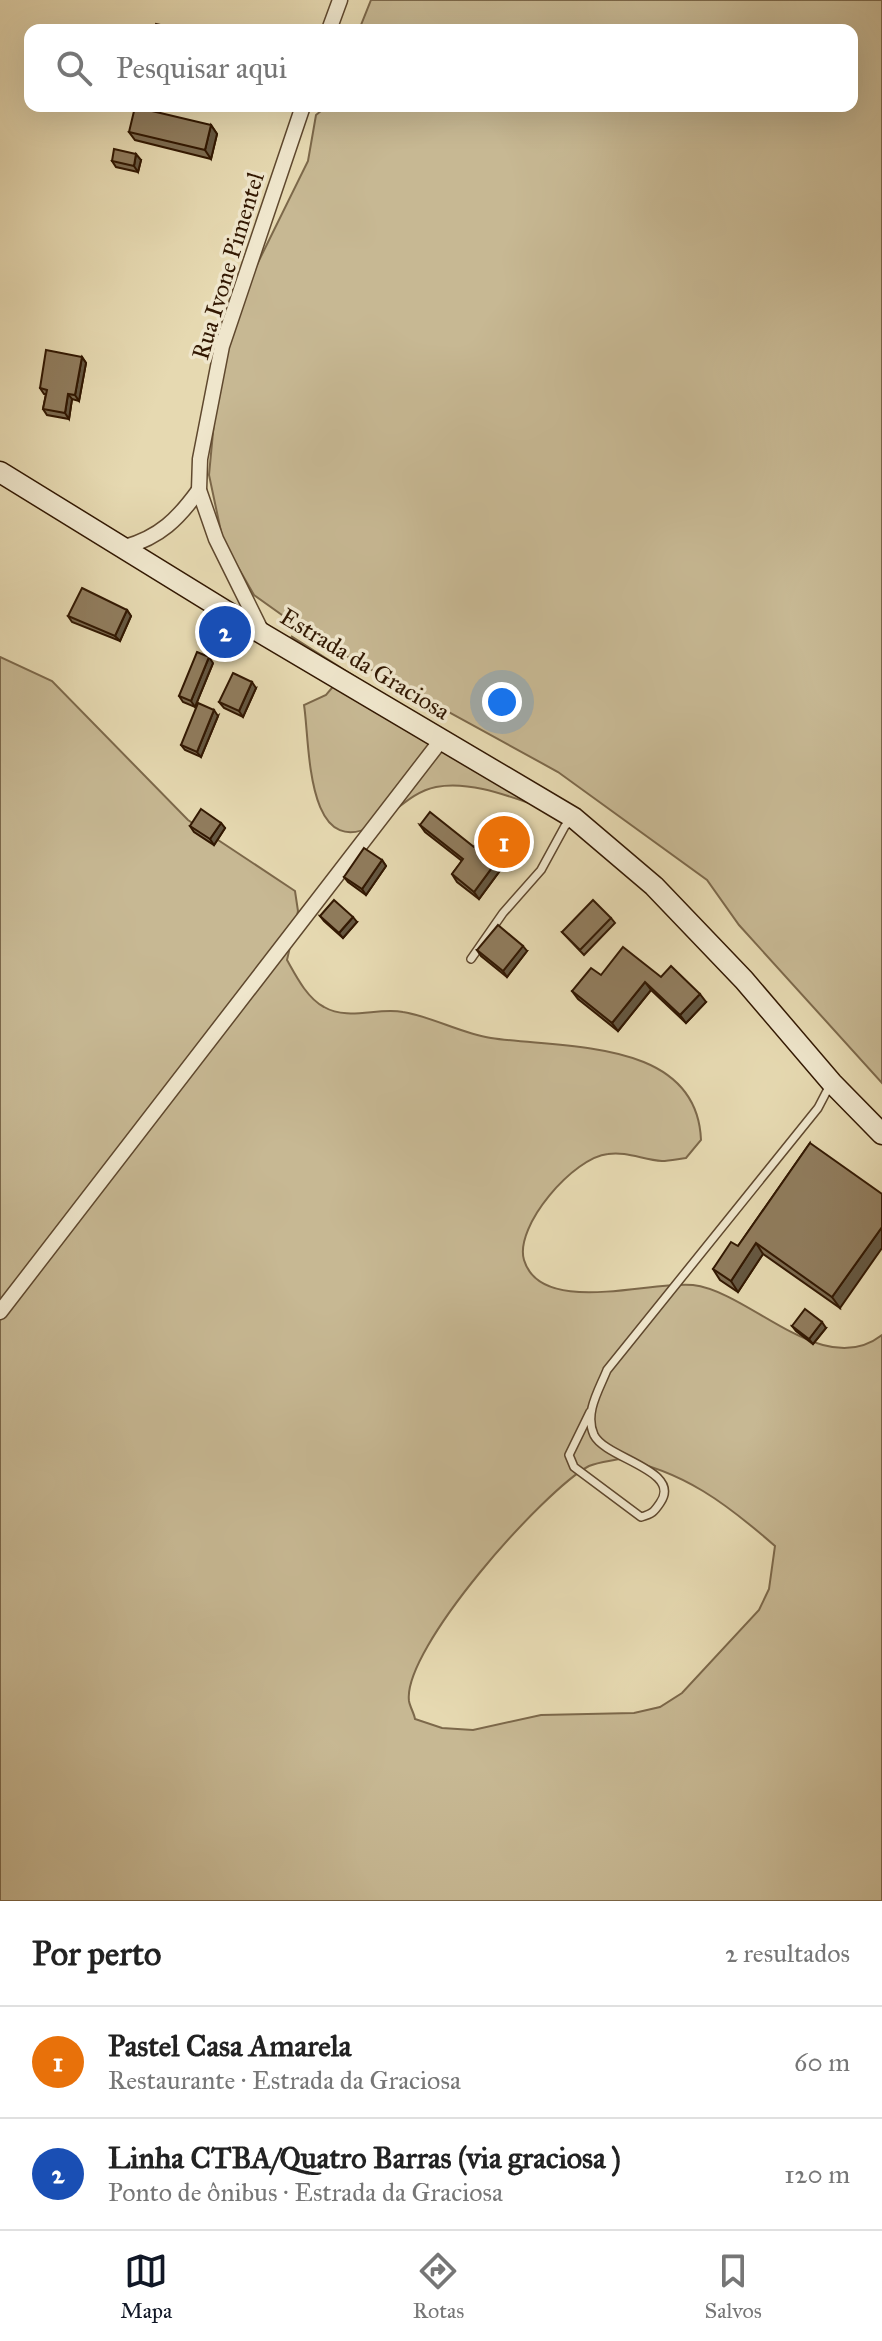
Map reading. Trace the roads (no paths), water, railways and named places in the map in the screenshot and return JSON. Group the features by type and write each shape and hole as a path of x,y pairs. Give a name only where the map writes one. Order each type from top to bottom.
{"main road":[{"name":"Estrada da Graciosa","path":"0,472 263,634 574,818 654,886 744,980 832,1083 882,1134"}],"street":[{"path":"331,24 340,0"},
{"name":"Rua Ivone Pimentel","path":"263,634 216,539 199,490 200,459 222,346 301,112"},
{"path":"125,547 167,529 199,490"},
{"path":"0,1312 442,739"}],"lane":[{"path":"471,959 503,913 541,870 565,826 574,818"},
{"path":"590,1412 595,1436 609,1450 656,1474 664,1485 664,1498 653,1513 641,1517 574,1467 569,1455 607,1370 818,1108 832,1083"}],"place":[{"name":"Linha CTBA/Quatro Barras (via graciosa )","path":"225,632"},
{"name":"Pastel Casa Amarela","path":"504,842"}]}
